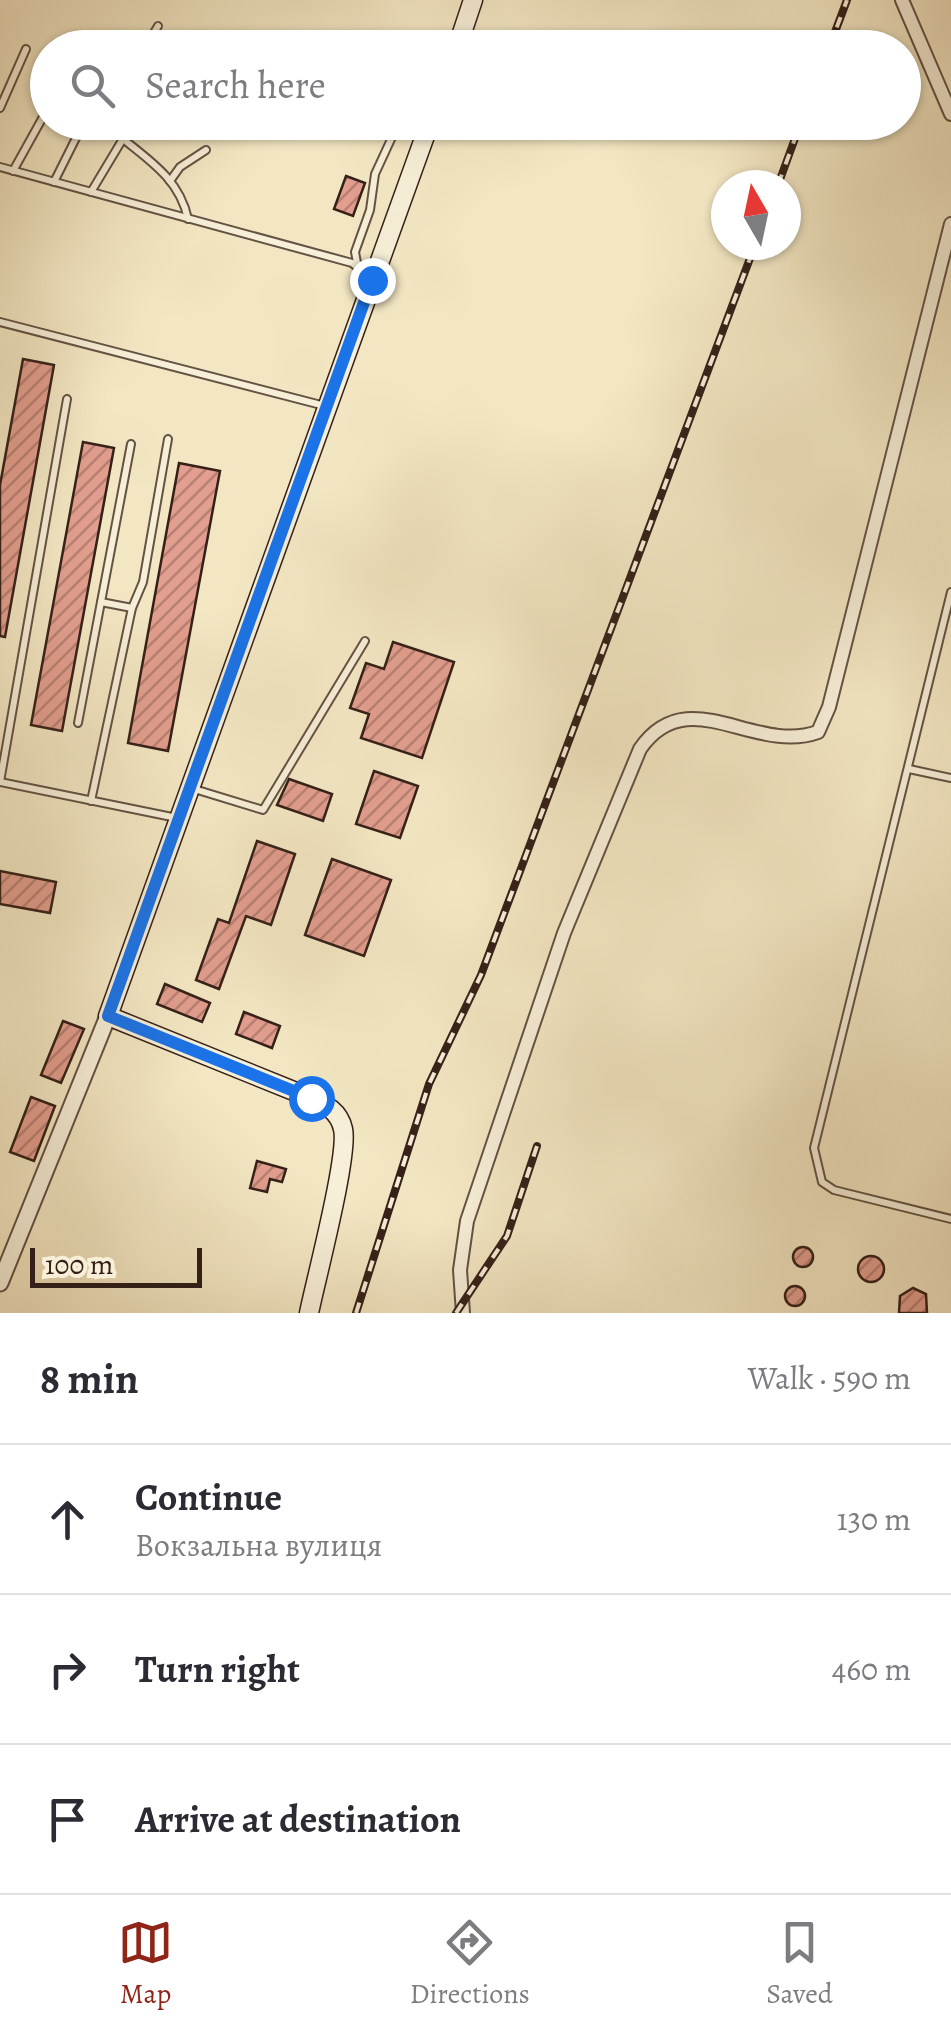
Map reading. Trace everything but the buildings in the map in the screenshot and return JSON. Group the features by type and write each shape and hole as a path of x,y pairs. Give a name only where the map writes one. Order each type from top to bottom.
{"main road":[{"path":"462,30 473,0"},
{"path":"309,1313 343,1147 338,1117 330,1107 311,1098 108,1016 326,406 365,274 422,140"}],"street":[{"path":"902,0 915,30"},
{"path":"921,44 951,114"},
{"path":"463,1313 460,1270 467,1221 564,933 640,749 652,731 684,716 784,738 818,732 829,707 951,224"},
{"path":"0,1283 108,1016"}],"lane":[{"path":"156,30 158,26"},
{"path":"0,108 26,48"},
{"path":"13,171 30,140"},
{"path":"54,182 75,140"},
{"path":"91,192 123,140 170,181 183,198 188,218"},
{"path":"365,274 355,252 370,210 375,174 391,140"},
{"path":"170,181 180,167 206,150"},
{"path":"0,167 188,218 365,274"},
{"path":"0,322 326,406"},
{"path":"67,400 0,782 179,819"},
{"path":"90,801 132,608 143,582 168,439"},
{"path":"78,723 131,444"},
{"path":"951,592 814,1148 814,1166 822,1182 834,1190 951,1219"},
{"path":"101,602 132,608"},
{"path":"190,788 263,810 365,641"},
{"path":"909,769 951,778"}],"railway":[{"path":"836,30 847,0"},
{"path":"783,170 794,140"},
{"path":"356,1313 429,1084 481,975 749,260"},
{"path":"456,1313 507,1236 537,1146"}],"route":[{"path":"311,1098 142,1034 108,1016 372,280"}]}
